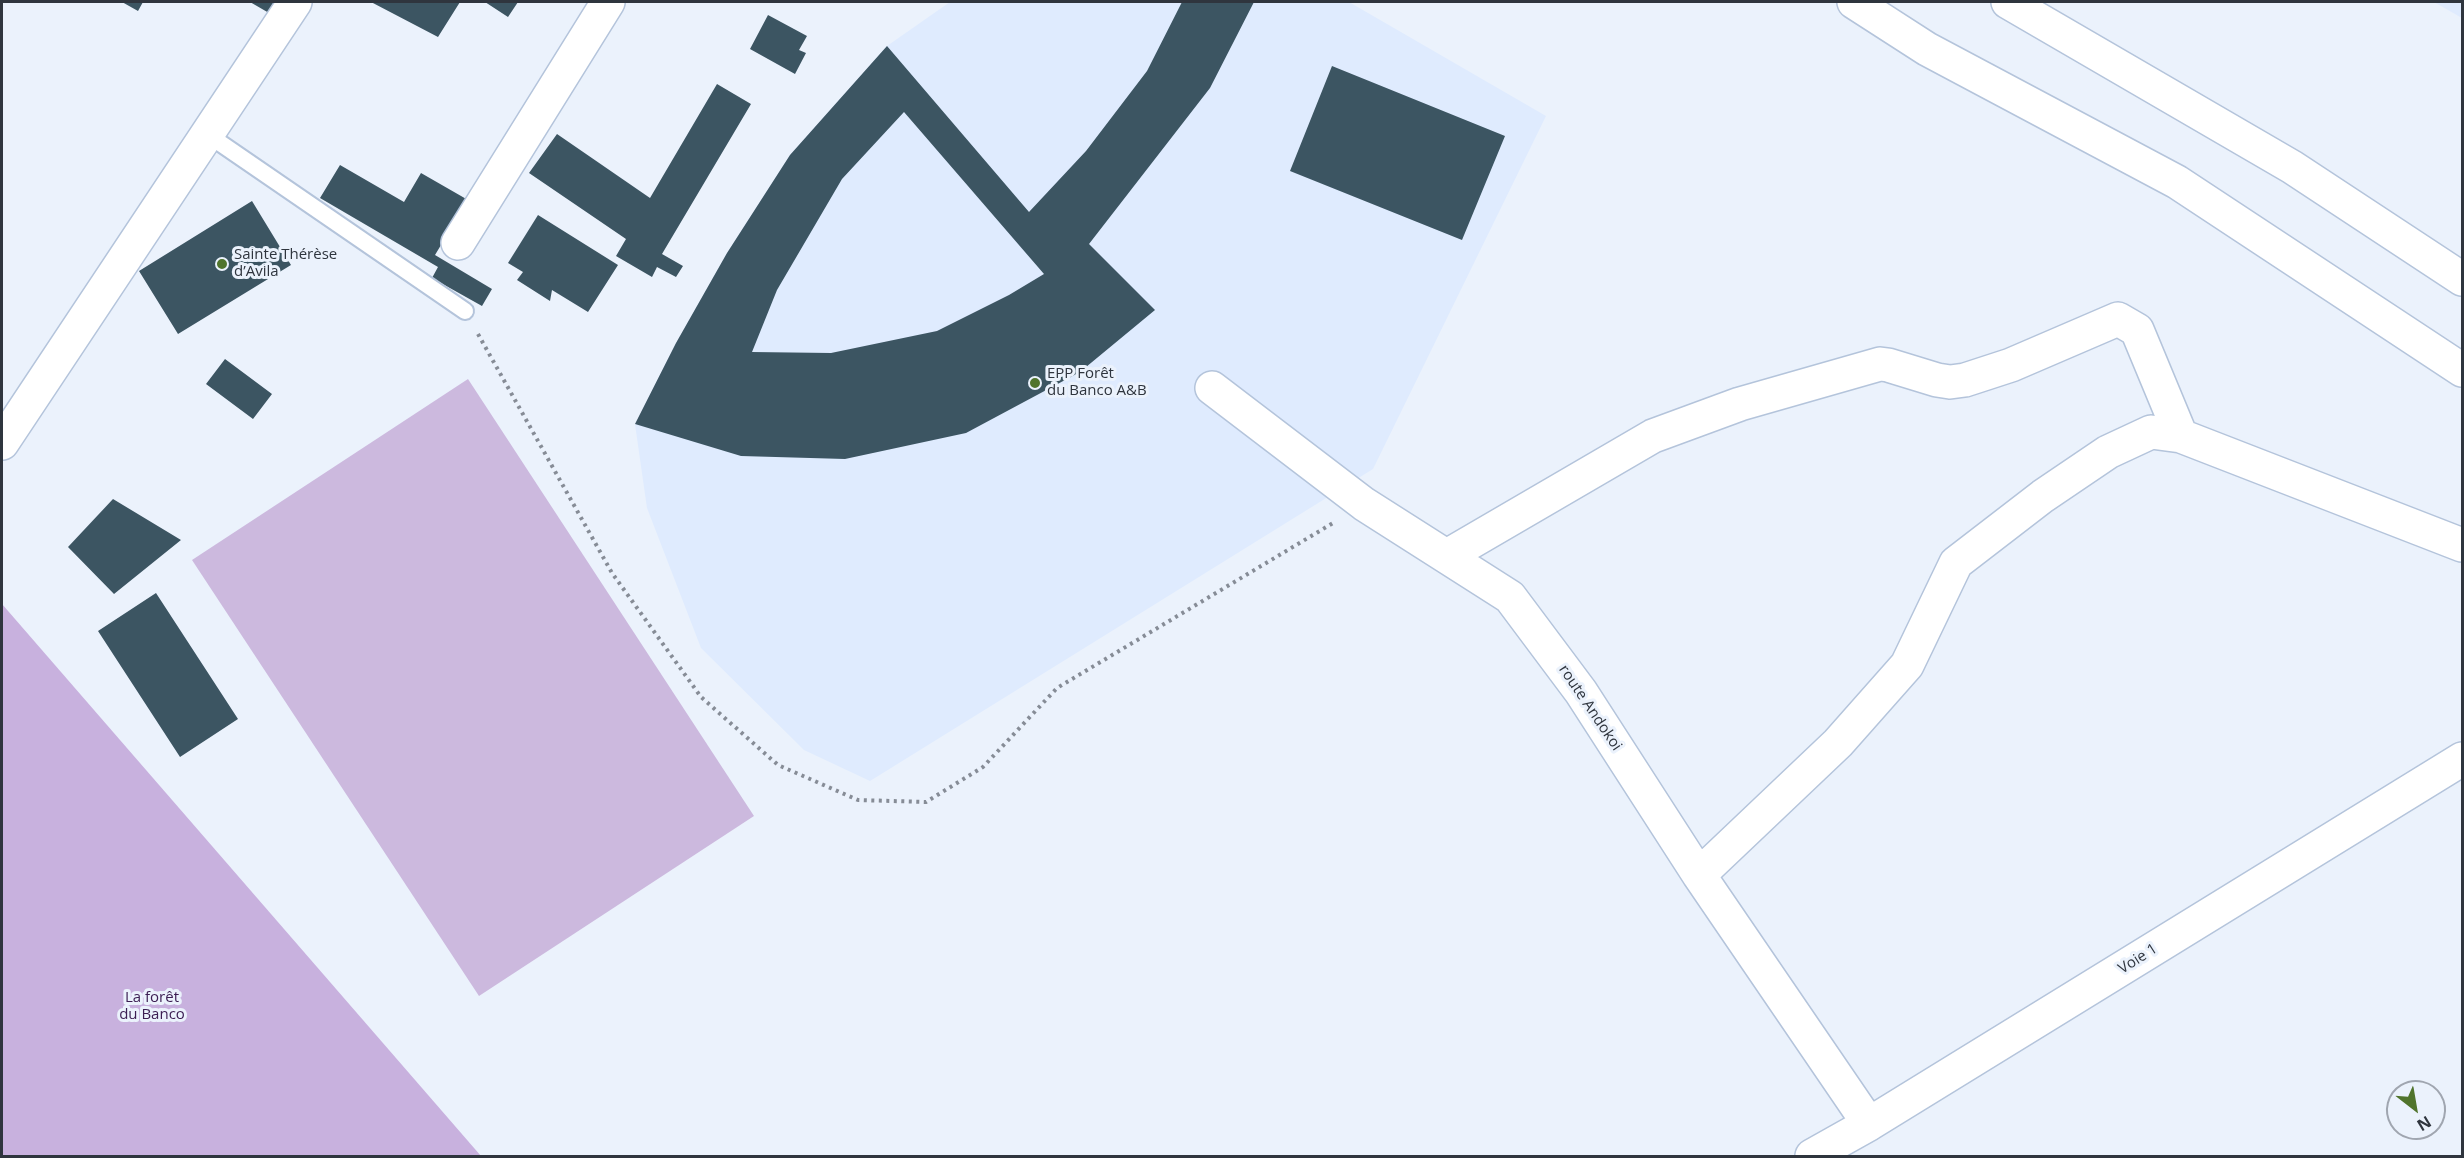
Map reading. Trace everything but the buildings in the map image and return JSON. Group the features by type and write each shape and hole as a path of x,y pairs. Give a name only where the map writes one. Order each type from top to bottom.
{"street":[{"path":"2,443 295,2"},
{"path":"458,243 608,2"},
{"path":"1854,2 1927,49 2177,182 2463,370"},
{"path":"2008,2 2292,167 2463,279"},
{"path":"1447,556 1653,436 1740,404 1880,364 1937,380 1950,382 1965,380 2011,365 2118,319 2137,330 2181,436"},
{"name":"route Andokoi","path":"1212,388 1364,504 1510,597 1581,692 1699,875 1869,1124"},
{"path":"1699,875 1838,743 1906,664 1956,563 2043,495 2108,452 2151,432 2181,436 2463,545"},
{"name":"Voie 1","path":"1812,1156 1869,1124 2463,759"}],"lane":[{"path":"207,134 465,311"}],"path":[{"path":"465,311 612,573 701,697 778,765 858,800 926,802 983,766 1057,688 1364,504"}],"shaded area":[{"name":"EPP Forêt du Banco A&B","path":"950,2 1349,2 1546,116 1373,469 870,781 804,750 701,648 647,508 635,424 676,343 727,253 790,155 887,46"},
{"path":"2434,2 2462,2 2462,18"},
{"path":"468,379 754,816 479,996 192,560"}],"green space":[{"name":"La forêt du Banco","path":"2,604 481,1156 2,1156"}],"place":[{"name":"Sainte Thérèse d’Avila","path":"222,264"},
{"name":"EPP Forêt du Banco A&B","path":"1035,383"}]}
